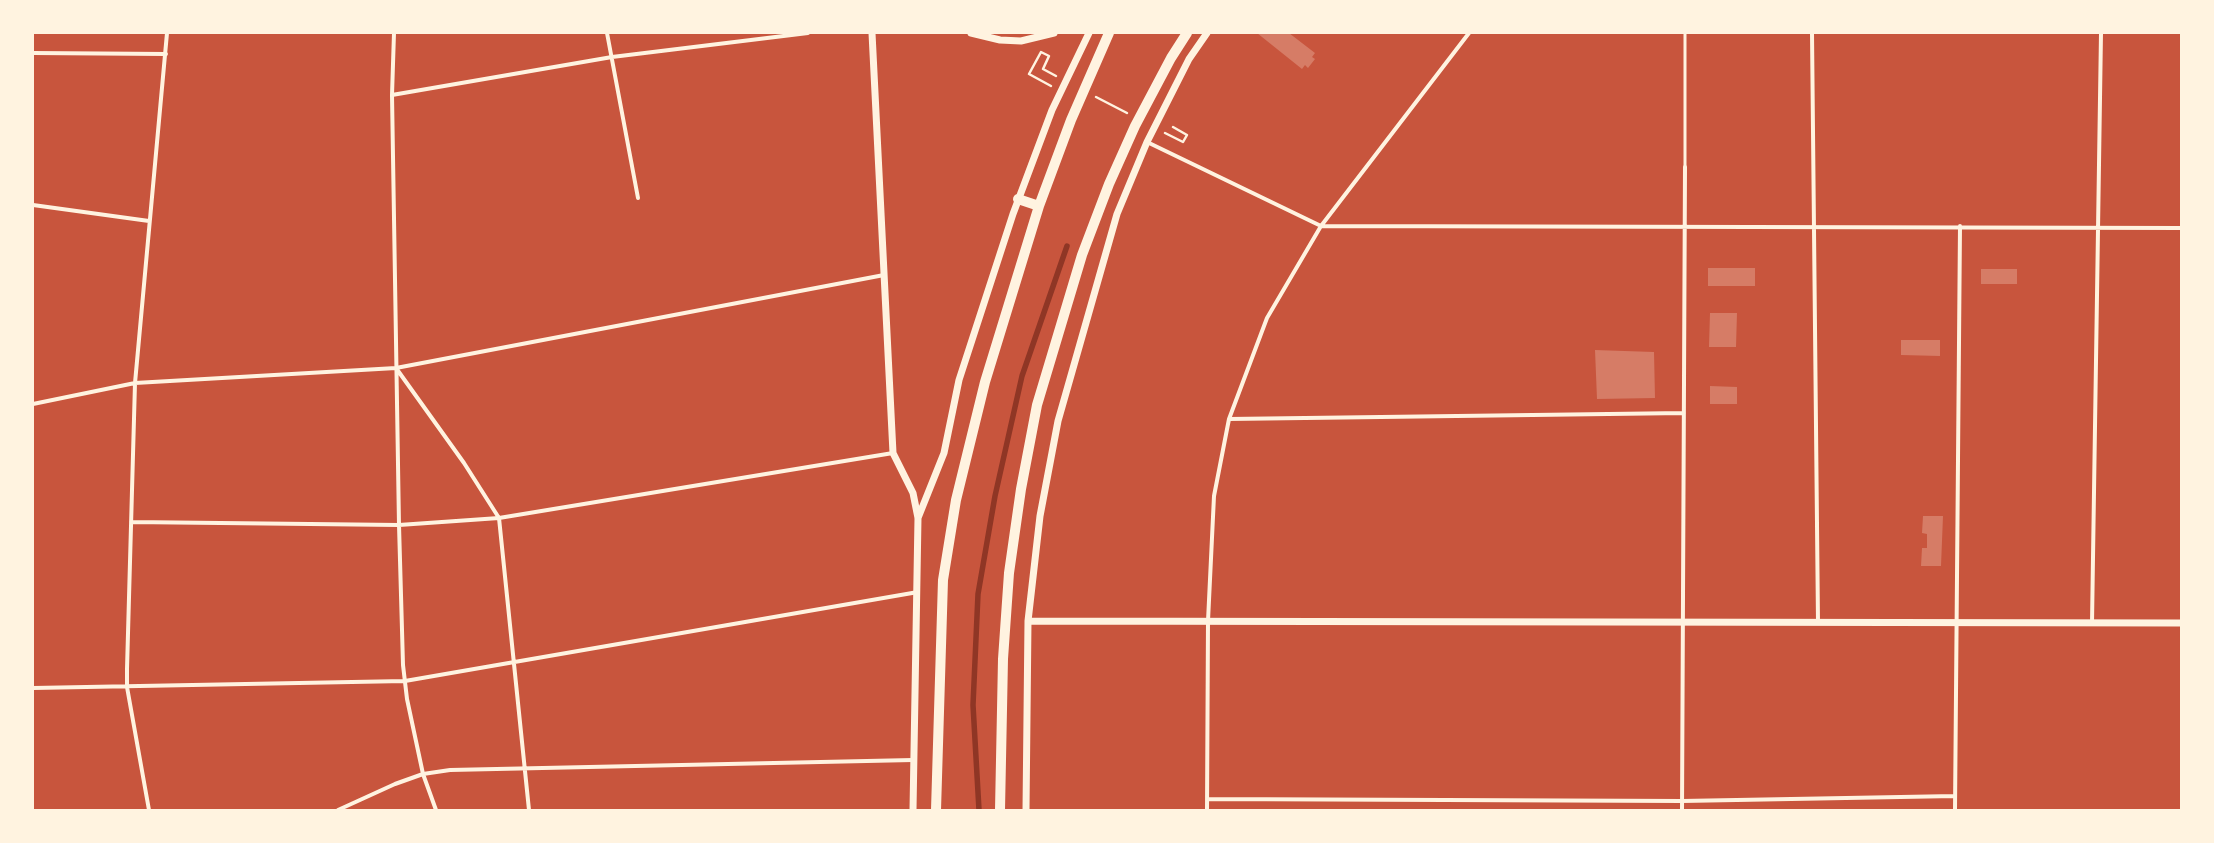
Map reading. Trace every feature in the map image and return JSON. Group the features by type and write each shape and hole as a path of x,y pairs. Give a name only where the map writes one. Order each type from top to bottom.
{"main road":[{"path":"936,810 936,759 943,580 956,500 985,382 1039,206 1071,120 1109,33"},
{"path":"1000,810 1000,749 1009,573 1021,489 1037,405 1082,255 1109,184 1135,126 1171,58 1187,33"},
{"path":"1018,199 1039,206"}],"street":[{"path":"149,810 127,687 131,522 135,383 144,301 149,221 168,33"},
{"path":"394,33 392,95 396,368 399,525 405,681 423,774 436,810"},
{"path":"607,33 638,198"},
{"path":"392,95 612,57 808,33"},
{"path":"872,33 893,453 913,493 918,518 918,592 913,810"},
{"path":"971,33 1000,40 1021,41 1042,38 1054,33"},
{"path":"918,518 944,453 959,380 1018,199 1052,110 1089,33"},
{"path":"1026,810 1028,621 1040,516 1058,421 1117,214 1147,142 1189,59 1207,33"},
{"path":"1206,810 1208,621 1214,496 1229,419 1266,318 1321,226 1469,33"},
{"path":"1812,33 1818,622"},
{"path":"2092,623 2101,33"},
{"path":"33,53 166,54"},
{"path":"1147,142 1321,226 1684,226 1814,228 1960,226 2181,228"},
{"path":"1682,810 1685,167"},
{"path":"33,205 149,221"},
{"path":"1955,810 1960,226"},
{"path":"33,404 135,383 396,368 884,275"},
{"path":"396,368 464,463 498,518 529,810"},
{"path":"1229,419 1684,413"},
{"path":"131,522 399,525 498,518 893,453"},
{"path":"33,688 405,681 918,592"},
{"path":"1028,621 2181,623"},
{"path":"338,810 394,784 423,774 450,770 525,767 913,760"},
{"path":"1207,799 1682,801 1955,796"}],"lane":[{"path":"1685,33 1685,167"}],"path":[{"path":"1057,76 1043,69 1049,56 1041,52 1029,74 1061,91"},
{"path":"1092,94 1134,116"},
{"path":"1162,131 1184,142 1187,135 1173,127"}],"building":[{"path":"1257,33 1289,33 1315,53 1312,57 1315,59 1308,68 1305,65 1302,69"},
{"path":"1708,268 1755,268 1755,286 1708,286"},
{"path":"1981,269 2017,269 2017,284 1981,284"},
{"path":"1710,313 1737,313 1736,347 1709,347"},
{"path":"1901,340 1940,340 1940,356 1901,355"},
{"path":"1595,350 1654,352 1655,398 1597,399"},
{"path":"1710,386 1737,387 1737,404 1710,404"},
{"path":"1923,516 1943,516 1941,566 1921,566 1922,548 1927,548 1927,534 1922,533"}],"waterway":[{"path":"979,810 973,705 978,594 995,496 1022,376 1067,246"}]}
